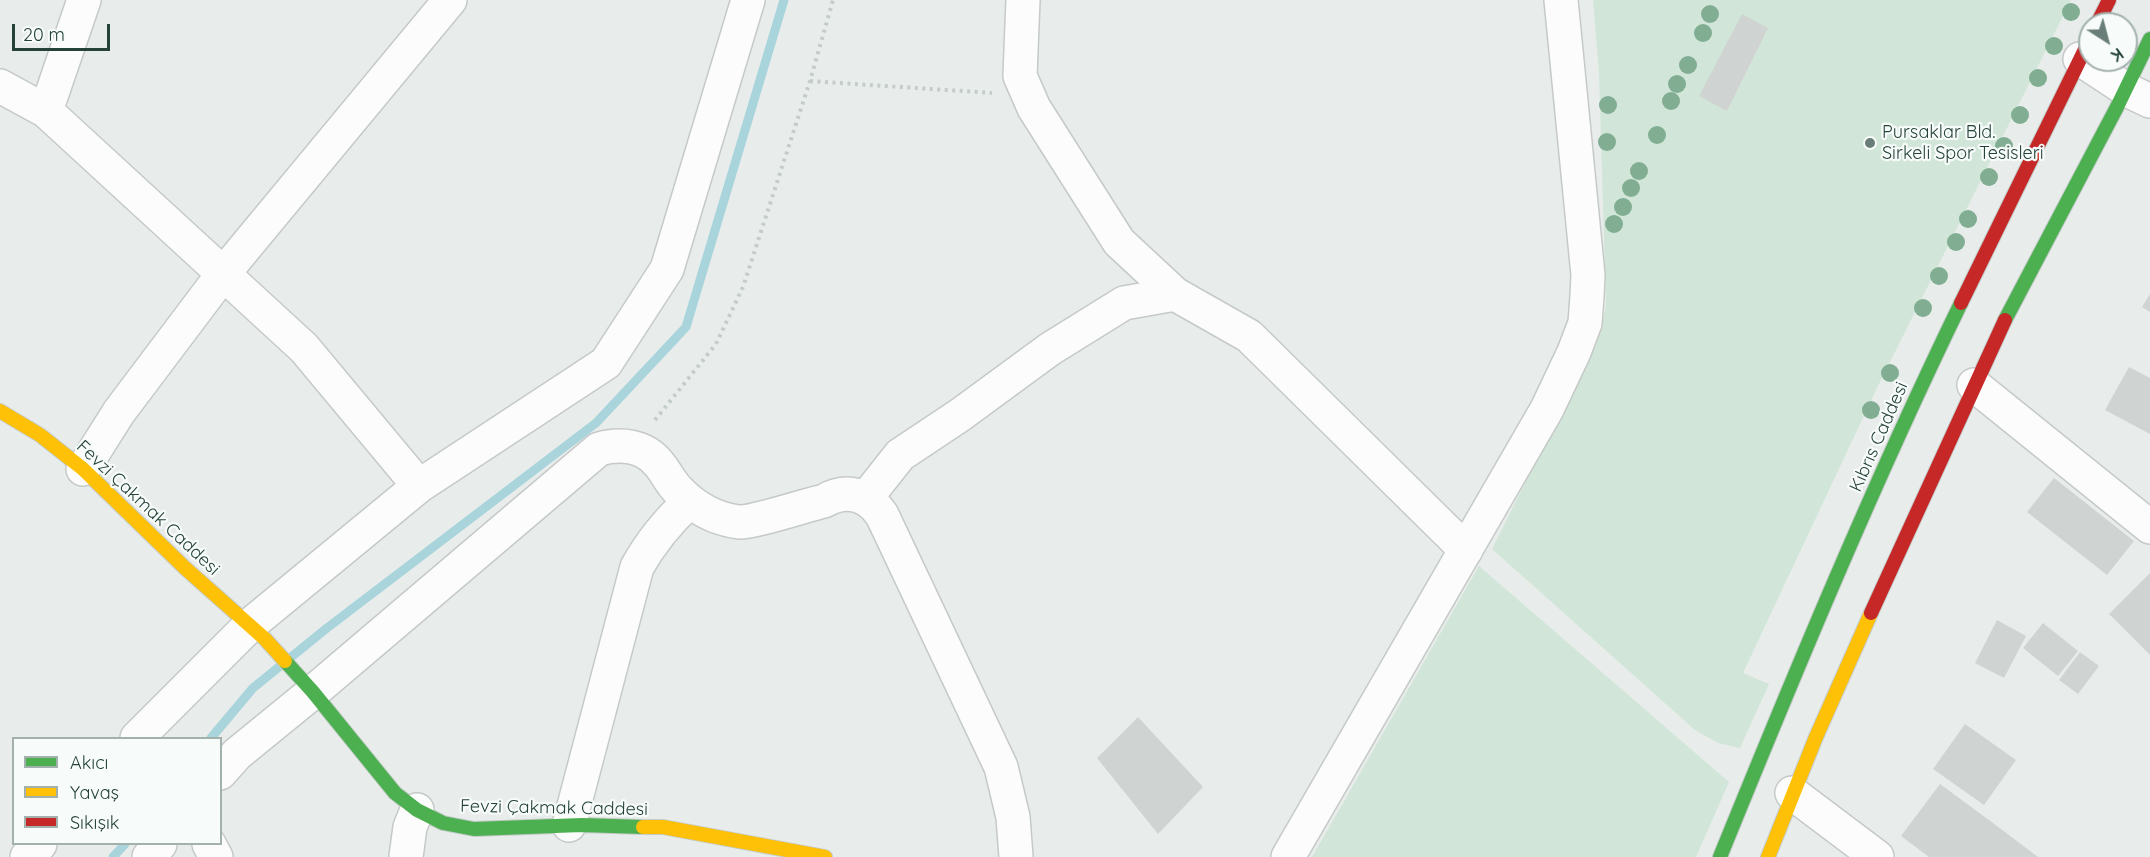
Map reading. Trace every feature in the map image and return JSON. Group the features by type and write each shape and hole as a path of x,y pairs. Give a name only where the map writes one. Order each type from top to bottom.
{"main road":[{"path":"1768,857 1792,793 1865,624 1974,385 2012,307 2138,95 2150,39"},
{"name":"Kıbrıs Caddesi","path":"1720,857 1856,531 1934,359 2078,63"},
{"name":"Fevzi Çakmak Caddesi","path":"0,411 40,435 83,469 185,568 257,632 309,687 395,793 417,810 443,823 474,829 569,825 663,827 825,857"}],"street":[{"path":"46,111 84,0"},
{"path":"83,469 118,412 223,274 450,0"},
{"path":"138,737 419,486 606,363 667,269 748,0"},
{"path":"1023,0 1020,76 1034,108 1119,242 1175,294 1249,336 1466,550"},
{"path":"1288,857 1547,409 1585,323 1588,275 1561,0"},
{"path":"2112,72 2138,95"},
{"path":"0,86 46,111 304,348 419,486"},
{"path":"866,498 900,455 960,415 1050,349 1124,303 1175,294"},
{"path":"1974,385 2150,527"},
{"path":"222,771 309,687 599,449 610,446 634,447 647,453 658,462 677,489 690,501 706,512 741,522 824,501 844,493 866,498 875,505 882,515 992,744 1008,792 1013,817 1016,857"},
{"path":"569,825 637,567 648,547 662,529 690,501"},
{"path":"1792,793 1877,857"},
{"path":"406,857 410,827 417,810"},
{"path":"27,857 38,845"},
{"path":"149,857 158,845"}],"path":[{"path":"634,447 668,401 716,344 743,287 810,81 833,0"},
{"path":"810,81 1028,96"}],"green space":[{"path":"1593,0 2071,0 1877,388 1743,673 1769,684 1740,748 1718,743 1695,730 1492,549 1600,333 1606,306 1599,74"},
{"path":"1479,566 1729,782 1696,857 1312,857"}],"building":[{"path":"1742,14 1768,28 1727,111 1699,96"},
{"path":"2150,294 2150,312 2142,307"},
{"path":"2129,367 2150,378 2150,434 2105,410"},
{"path":"2054,478 2134,541 2107,575 2027,512"},
{"path":"2150,573 2150,655 2109,614"},
{"path":"1997,620 2026,636 2004,678 1975,663"},
{"path":"2043,623 2078,651 2058,676 2023,648"},
{"path":"2080,652 2099,666 2078,694 2059,680"},
{"path":"1138,717 1203,787 1158,834 1097,758"},
{"path":"1965,724 2016,760 1984,805 1933,769"},
{"path":"1940,784 2038,857 1929,857 1901,836"}],"waterway":[{"path":"212,737 253,688 327,628 596,423 686,327 784,0"},
{"path":"113,857 124,845"}],"traffic: fast":[{"path":"2005,320 2117,107 2150,39"},
{"path":"1720,857 1806,647 1866,509 1961,303"},
{"path":"285,661 395,793 417,810 443,823 474,829 582,825 643,827"}],"traffic: slow":[{"path":"0,411 40,435 83,469 185,568 265,639 285,661"},
{"path":"1768,857 1816,737 1871,613"},
{"path":"643,827 663,827 825,857"}],"traffic: jam":[{"path":"2103,12 2109,0"},
{"path":"1961,303 2078,64"},
{"path":"1871,613 2005,320"}],"place":[{"name":"Pursaklar Bld. Sirkeli Spor Tesisleri","path":"1870,143"}]}
